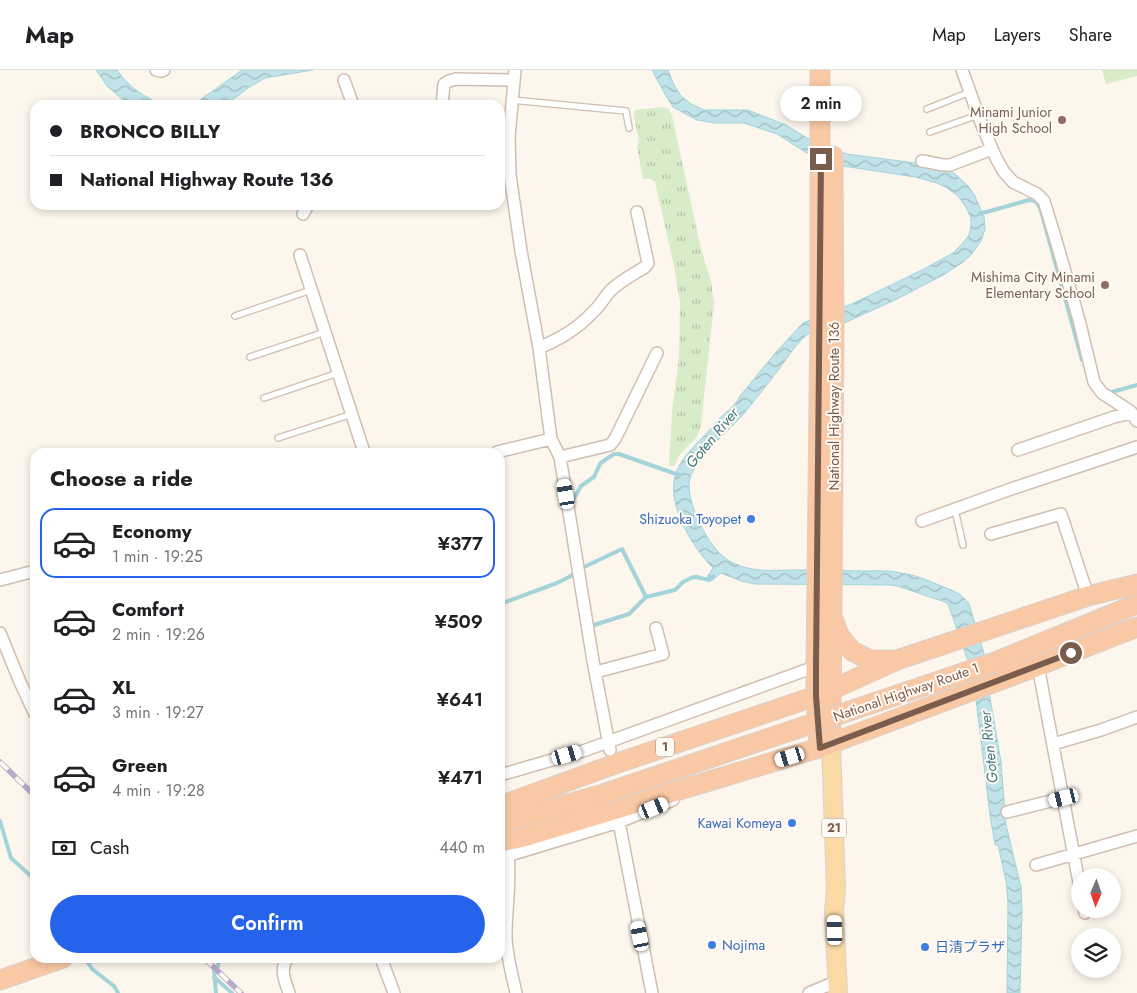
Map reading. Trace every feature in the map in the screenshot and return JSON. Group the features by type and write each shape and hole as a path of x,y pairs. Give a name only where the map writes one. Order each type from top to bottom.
{"highway":[{"name":"National Highway Route 136","path":"820,70 827,153"},
{"name":"National Highway Route 136","path":"825,745 827,153 833,70"},
{"name":"National Highway Route 136","path":"824,664 832,615 827,331"},
{"name":"1","path":"505,804 618,763 824,693 897,660 1088,596 1137,584"},
{"name":"National Highway Route 1","path":"505,822 603,794 995,662 1137,604"},
{"name":"1","path":"832,615 839,635 852,650 870,660 897,660"},
{"path":"505,851 534,834 825,745 1137,627"},
{"path":"0,980 48,963"}],"main road":[{"name":"21","path":"825,745 836,889 834,912 838,987"}],"street":[{"path":"156,70 164,70"},
{"path":"962,70 992,150 1004,172 1013,182 1037,194 1044,201 1066,274 1094,382 1102,393 1130,411 1134,417"},
{"path":"442,100 444,84 449,81 515,75 509,137 510,175 521,251 539,348 551,439 560,457 609,745"},
{"path":"344,80 351,100"},
{"path":"922,161 950,165 992,150"},
{"path":"539,348 560,339 576,328 594,312 618,284 645,267 648,263 637,212"},
{"path":"300,255 363,448"},
{"path":"560,457 610,445 615,439 657,353"},
{"path":"1018,450 1114,417 1134,417"},
{"path":"505,450 551,439"},
{"path":"922,521 1011,488 1137,447"},
{"path":"991,534 1061,514 1088,596"},
{"path":"0,580 30,572"},
{"path":"596,672 663,654 656,628"},
{"path":"0,633 30,703"},
{"path":"505,774 609,745 824,664"},
{"path":"1038,666 1076,868"},
{"path":"1053,744 1137,717"},
{"path":"505,851 618,822 761,766"},
{"path":"1007,812 1064,798"},
{"path":"618,822 652,993"},
{"path":"1036,864 1137,836"},
{"path":"505,859 510,875 506,936 516,993"},
{"path":"285,963 283,972 288,993"},
{"path":"383,963 394,993"},
{"path":"809,993 838,987"}],"lane":[{"path":"927,109 970,92"},
{"path":"512,100 626,110 629,128"},
{"path":"930,132 978,115"},
{"path":"235,316 312,290"},
{"path":"250,357 325,332"},
{"path":"264,398 338,373"},
{"path":"278,438 352,414"},
{"path":"955,510 963,545"}],"green space":[{"path":"1102,70 1137,70 1137,76 1106,84"},
{"path":"662,107 669,109 672,116 701,249 711,281 714,303 701,425 697,437 680,454 674,466 669,466 672,411 679,358 680,303 674,266 655,182 651,179 643,179 634,116 635,110"}],"water":[{"path":"96,70 117,70 137,91 152,100 123,100 107,86"},
{"path":"242,70 313,70 265,78 232,100 200,100"},
{"name":"Goten River","path":"652,70 668,70 681,96 691,104 704,110 748,110 786,125 818,143 847,154 944,168 955,174 968,186 974,194 984,217 985,229 981,241 971,255 963,262 945,274 895,300 842,324 811,332 802,339 741,417 699,462 693,470 689,487 694,509 705,533 718,552 725,558 743,567 761,570 896,572 921,578 953,591 964,598 969,604 989,670 989,692 1001,762 1006,825 1021,887 1020,993 1007,993 1008,902 1006,881 998,845 995,845 990,815 973,675 948,604 890,585 755,584 721,573 711,581 707,577 713,568 688,535 677,508 674,494 674,480 678,468 686,455 736,403 776,352 803,323 854,303 953,253 969,235 971,218 958,196 937,183 915,177 843,166 805,152 777,134 744,123 715,123 697,120 673,107"}],"waterway":[{"path":"979,214 1029,200 1038,204 1082,360"},
{"path":"1112,392 1137,385"},
{"path":"572,502 581,486 594,477 600,464 614,454 619,454 679,475"},
{"path":"505,602 557,583 584,567 622,549 646,597 675,590 683,582 691,578 696,577 709,580 713,576"},
{"path":"594,625 629,614 646,597"},
{"path":"0,821 11,858 30,875"},
{"path":"88,963 92,969 114,986 118,993"},
{"path":"214,971 216,993"},
{"path":"214,977 232,993"}],"railway":[{"path":"0,762 30,791"},
{"path":"209,963 241,993"}],"place":[{"name":"Minami Junior High School","path":"1062,120"},
{"name":"Mishima City Minami Elementary School","path":"1105,285"},
{"name":"Shizuoka Toyopet","path":"751,519"},
{"name":"Kawai Komeya","path":"792,823"},
{"name":"Nojima","path":"712,945"},
{"name":"日清プラザ","path":"925,947"}],"route":[{"path":"821,159 816,667 820,748 1071,653"}]}
